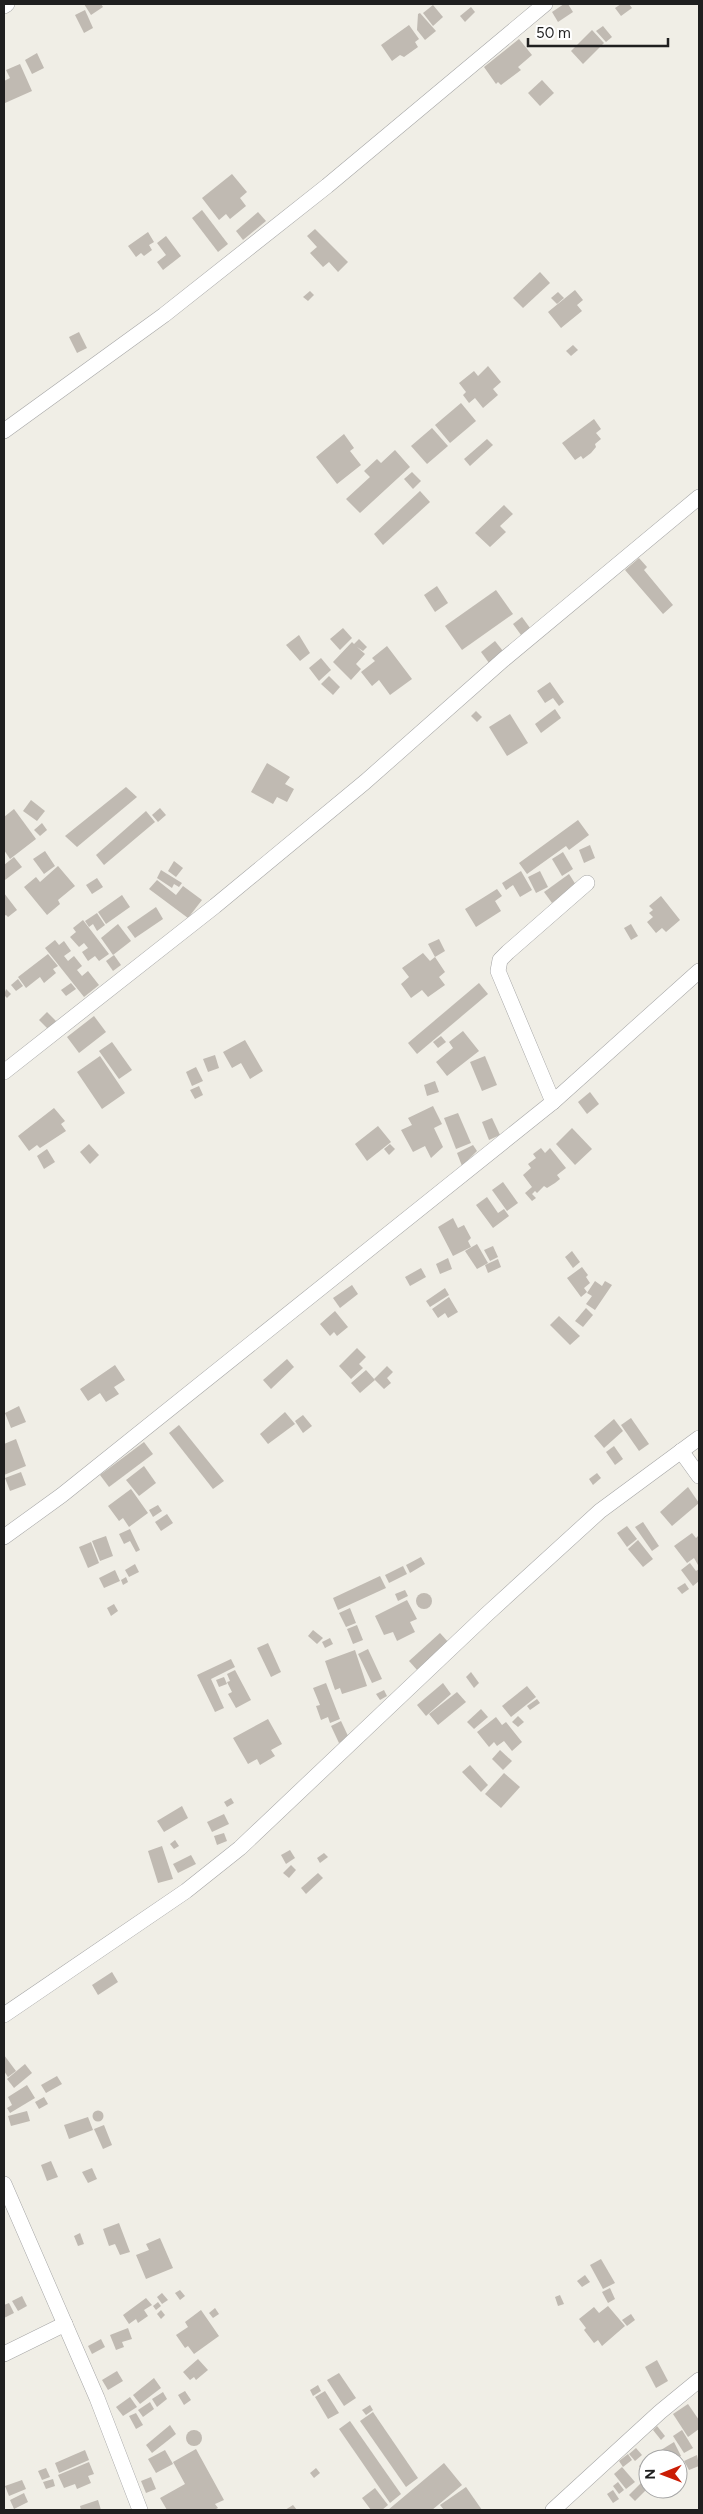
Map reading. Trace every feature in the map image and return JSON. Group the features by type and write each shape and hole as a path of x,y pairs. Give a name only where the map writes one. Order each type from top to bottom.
{"street":[{"path":"4,431 164,315 327,186 545,4"},
{"path":"4,1072 215,906 365,782 503,660 699,497"},
{"path":"553,1102 498,971 500,960 508,952 588,883"},
{"path":"4,1537 62,1495 553,1102 699,970"},
{"path":"4,2015 186,1891 240,1848 486,1615 600,1511 699,1438"},
{"path":"681,1451 699,1476"},
{"path":"4,2184 97,2398 140,2510"},
{"path":"4,2354 64,2324"},
{"path":"553,2510 660,2412 699,2380"}],"building":[{"path":"84,4 101,4 103,7 91,15"},
{"path":"564,4 568,4 573,12 558,22 552,12"},
{"path":"621,4 629,4 632,8 621,16 615,8"},
{"path":"433,5 443,17 433,26 423,13"},
{"path":"471,7 475,12 465,22 460,16"},
{"path":"85,10 93,28 84,33 75,15"},
{"path":"420,13 436,31 425,40 417,30 418,14"},
{"path":"409,25 419,39 415,42 418,47 404,57 400,55 392,61 381,45"},
{"path":"603,26 612,37 606,42 596,31"},
{"path":"592,30 604,43 583,64 571,51"},
{"path":"519,39 532,55 518,67 521,70 501,85 498,82 496,84 484,67"},
{"path":"37,53 44,68 32,74 25,60"},
{"path":"20,64 32,91 5,103 4,81 10,78 6,70"},
{"path":"542,80 554,93 540,106 528,93"},
{"path":"232,174 247,192 240,198 246,206 230,219 226,214 219,220 202,198"},
{"path":"202,210 228,244 218,252 192,218"},
{"path":"258,212 266,221 243,240 236,231"},
{"path":"315,229 348,262 338,272 329,262 323,267 310,253 317,247 307,236"},
{"path":"148,232 154,242 149,245 152,250 144,256 141,253 136,257 128,246"},
{"path":"166,236 181,256 163,270 157,262 166,255 157,243"},
{"path":"540,272 550,283 523,308 513,298"},
{"path":"575,290 583,300 577,305 582,311 561,328 548,312"},
{"path":"310,291 314,295 308,301 303,297"},
{"path":"558,292 564,298 557,304 551,298"},
{"path":"79,332 87,348 77,353 69,337"},
{"path":"573,345 578,350 571,356 566,351"},
{"path":"488,366 501,382 493,389 498,395 483,408 475,398 469,403 463,395 466,392 459,383 474,371 478,376"},
{"path":"461,403 476,421 450,443 435,425"},
{"path":"594,419 601,429 596,433 601,439 595,444 596,447 591,453 583,459 581,456 575,460 562,443"},
{"path":"432,428 448,446 427,464 411,446"},
{"path":"344,434 354,448 350,451 361,465 337,484 316,457"},
{"path":"487,439 493,445 470,466 464,459"},
{"path":"395,450 410,467 360,513 346,499 370,477 364,471 377,459 381,463"},
{"path":"412,472 421,481 413,489 404,479"},
{"path":"420,491 430,502 383,545 374,534"},
{"path":"504,505 513,514 500,526 506,532 490,547 475,533"},
{"path":"639,558 647,567 644,570 673,605 663,614 625,570"},
{"path":"437,586 448,603 435,612 424,595"},
{"path":"496,590 513,614 462,650 445,626"},
{"path":"522,617 530,628 521,635 513,624"},
{"path":"343,628 352,638 340,650 330,639"},
{"path":"299,635 310,653 300,661 286,645"},
{"path":"359,639 367,647 363,651 357,647 365,654 356,664 361,669 351,680 333,662 352,642 354,644"},
{"path":"495,641 503,651 489,663 481,652"},
{"path":"387,646 412,679 390,695 379,680 372,686 361,672 375,661 372,658"},
{"path":"321,658 331,670 319,681 309,668"},
{"path":"329,676 340,687 333,695 321,684"},
{"path":"550,682 564,702 559,706 553,698 545,703 537,691"},
{"path":"555,709 561,718 541,733 535,724"},
{"path":"476,711 482,717 477,722 471,716"},
{"path":"510,714 528,743 507,756 489,727"},
{"path":"267,763 290,777 285,784 294,789 287,802 277,797 273,804 251,792"},
{"path":"126,787 137,797 77,847 65,836"},
{"path":"31,800 45,811 37,821 23,811"},
{"path":"160,808 166,815 158,822 152,815"},
{"path":"14,809 36,839 10,859 4,850 4,817"},
{"path":"146,811 155,822 104,865 96,855"},
{"path":"578,820 589,835 569,850 566,846 527,874 519,863"},
{"path":"42,823 47,830 40,836 34,830"},
{"path":"590,845 595,858 584,863 579,850"},
{"path":"45,851 55,866 44,874 33,859"},
{"path":"563,852 573,869 562,876 552,859"},
{"path":"14,857 22,867 5,880 4,865"},
{"path":"174,861 183,868 176,877 168,871"},
{"path":"58,866 75,886 58,900 60,904 47,915 24,887 36,877 40,882"},
{"path":"161,870 182,883 179,887 174,884 172,888 157,878"},
{"path":"521,871 532,890 520,897 513,885 506,890 502,883"},
{"path":"540,871 548,887 536,893 528,877"},
{"path":"569,874 576,885 552,903 544,892"},
{"path":"97,878 103,887 92,894 86,885"},
{"path":"157,880 176,895 183,886 202,900 188,918 149,889"},
{"path":"497,889 502,896 495,901 501,911 476,927 465,909"},
{"path":"4,893 17,910 8,917 4,916"},
{"path":"122,895 130,907 106,924 98,912"},
{"path":"661,896 680,920 666,932 662,928 656,933 647,922 653,917 649,913 653,910 649,906"},
{"path":"156,907 163,919 135,938 127,927"},
{"path":"97,913 105,925 97,931 93,924 89,927 85,921"},
{"path":"83,920 109,954 99,961 95,956 88,961 82,952 88,948 84,943 79,947 70,937 76,932 73,928"},
{"path":"118,924 131,941 113,955 101,938"},
{"path":"631,924 638,936 631,940 624,928"},
{"path":"439,939 445,951 435,957 428,944"},
{"path":"55,940 59,945 64,941 71,951 64,956 68,961 74,956 82,966 77,970 82,976 88,971 99,985 84,997 45,948"},
{"path":"423,953 430,961 435,957 445,972 439,977 445,985 428,997 422,990 411,998 401,984 409,977 402,968"},
{"path":"48,954 58,966 53,969 56,973 44,983 40,977 26,988 18,977"},
{"path":"114,955 121,965 113,971 106,961"},
{"path":"18,979 23,986 16,991 11,985"},
{"path":"71,983 76,989 66,996 61,990"},
{"path":"479,983 488,994 417,1054 408,1043"},
{"path":"6,989 11,994 7,998 4,995"},
{"path":"47,1012 56,1021 48,1029 39,1020"},
{"path":"94,1016 106,1032 79,1053 67,1037"},
{"path":"463,1031 479,1051 447,1076 436,1062 453,1048 449,1042"},
{"path":"441,1036 446,1042 438,1048 433,1042"},
{"path":"245,1040 263,1071 250,1079 241,1063 232,1068 223,1052"},
{"path":"112,1042 132,1070 119,1079 99,1051"},
{"path":"215,1055 219,1068 208,1072 203,1059"},
{"path":"100,1056 125,1093 102,1109 77,1072"},
{"path":"485,1056 497,1085 482,1091 470,1062"},
{"path":"196,1067 203,1081 192,1086 186,1072"},
{"path":"435,1081 439,1092 427,1096 424,1085"},
{"path":"199,1086 203,1095 195,1099 190,1090"},
{"path":"590,1092 599,1104 587,1114 578,1102"},
{"path":"433,1106 442,1124 434,1128 443,1147 431,1158 425,1146 413,1152 401,1130 412,1125 408,1118"},
{"path":"54,1108 65,1121 61,1124 66,1131 40,1148 37,1145 29,1151 18,1136"},
{"path":"458,1113 471,1143 456,1149 444,1118"},
{"path":"492,1118 500,1135 489,1140 482,1122"},
{"path":"378,1126 391,1142 367,1161 355,1144"},
{"path":"572,1128 592,1149 575,1165 556,1144"},
{"path":"89,1144 99,1155 90,1164 80,1152"},
{"path":"390,1144 395,1149 389,1155 384,1149"},
{"path":"473,1145 477,1151 462,1166 457,1153"},
{"path":"541,1148 545,1153 550,1148 566,1168 557,1175 560,1179 555,1183 547,1188 544,1186 537,1193 535,1191 532,1194 536,1198 532,1201 525,1193 532,1187 523,1175 531,1168 528,1164 536,1158 533,1154"},
{"path":"47,1149 55,1162 44,1169 37,1156"},
{"path":"503,1182 518,1203 507,1211 492,1190"},
{"path":"487,1197 498,1213 504,1209 509,1216 493,1228 476,1205"},
{"path":"453,1218 458,1228 464,1225 471,1238 468,1241 471,1247 453,1256 438,1227"},
{"path":"477,1244 488,1263 477,1269 465,1251"},
{"path":"493,1246 498,1257 490,1261 484,1250"},
{"path":"572,1251 580,1262 573,1268 565,1257"},
{"path":"448,1258 452,1269 440,1274 436,1264"},
{"path":"498,1259 501,1267 488,1273 485,1265"},
{"path":"582,1267 588,1275 586,1277 590,1283 584,1288 587,1292 581,1297 567,1278"},
{"path":"421,1268 426,1277 410,1286 405,1277"},
{"path":"595,1281 602,1286 605,1281 612,1285 595,1310 586,1304 592,1296 587,1293"},
{"path":"352,1285 358,1294 340,1308 333,1298"},
{"path":"445,1288 449,1295 430,1307 426,1301"},
{"path":"449,1297 458,1312 448,1318 445,1313 438,1318 432,1309"},
{"path":"586,1308 593,1315 583,1327 575,1321"},
{"path":"335,1311 348,1327 337,1336 334,1332 330,1336 320,1324"},
{"path":"559,1316 580,1336 570,1345 550,1325"},
{"path":"357,1348 366,1357 359,1364 363,1368 351,1379 339,1366"},
{"path":"287,1359 294,1367 271,1389 263,1380"},
{"path":"115,1365 125,1380 114,1387 119,1394 106,1402 100,1393 88,1401 80,1389"},
{"path":"387,1366 393,1372 387,1378 391,1383 384,1389 374,1379"},
{"path":"366,1370 375,1380 360,1393 351,1383"},
{"path":"19,1406 26,1422 11,1428 5,1413"},
{"path":"285,1412 295,1424 268,1444 260,1434"},
{"path":"303,1415 312,1426 303,1433 295,1421"},
{"path":"631,1418 649,1444 639,1451 621,1425"},
{"path":"614,1419 623,1431 604,1448 594,1436"},
{"path":"179,1425 224,1481 213,1489 169,1433"},
{"path":"16,1439 26,1466 4,1475 4,1444"},
{"path":"144,1442 153,1454 109,1487 100,1475"},
{"path":"614,1446 623,1459 615,1465 606,1452"},
{"path":"144,1466 156,1483 139,1496 126,1480"},
{"path":"21,1472 26,1485 10,1491 5,1478"},
{"path":"597,1473 601,1478 593,1485 589,1479"},
{"path":"688,1487 699,1503 672,1526 660,1512"},
{"path":"131,1489 148,1513 129,1527 123,1518 119,1521 108,1506"},
{"path":"158,1505 162,1511 153,1517 149,1510"},
{"path":"167,1514 173,1523 161,1531 155,1522"},
{"path":"643,1522 659,1546 652,1551 635,1527"},
{"path":"627,1526 637,1539 627,1547 617,1533"},
{"path":"130,1529 140,1550 136,1552 130,1541 124,1544 119,1534"},
{"path":"692,1533 696,1538 699,1535 698,1565 694,1558 687,1563 674,1546"},
{"path":"106,1536 113,1556 100,1561 92,1541"},
{"path":"638,1540 653,1559 643,1567 628,1549"},
{"path":"91,1542 99,1563 88,1568 79,1547"},
{"path":"421,1557 425,1564 410,1573 406,1565"},
{"path":"690,1563 696,1571 699,1569 699,1581 693,1586 681,1570"},
{"path":"135,1564 139,1572 129,1577 125,1570"},
{"path":"403,1566 407,1574 389,1583 385,1575"},
{"path":"115,1570 120,1581 104,1588 99,1578"},
{"path":"380,1576 386,1588 338,1610 333,1598"},
{"path":"126,1577 128,1582 123,1585 121,1580"},
{"path":"685,1583 689,1589 682,1594 677,1588"},
{"path":"405,1590 408,1596 398,1601 395,1594"},
{"path":"424,1593 432,1601 424,1609 416,1601"},
{"path":"407,1600 417,1619 410,1622 415,1632 397,1641 393,1632 384,1635 375,1616"},
{"path":"114,1604 118,1611 111,1616 107,1608"},
{"path":"350,1608 356,1623 346,1627 339,1613"},
{"path":"357,1625 363,1640 353,1644 347,1629"},
{"path":"313,1630 323,1638 317,1644 308,1636"},
{"path":"440,1633 449,1643 418,1671 409,1661"},
{"path":"330,1638 333,1644 325,1648 322,1642"},
{"path":"268,1643 281,1672 271,1677 257,1648"},
{"path":"368,1649 382,1679 372,1683 358,1654"},
{"path":"355,1650 367,1686 342,1694 340,1688 335,1690 325,1661"},
{"path":"231,1659 235,1667 211,1679 224,1708 215,1712 197,1675"},
{"path":"235,1670 251,1700 236,1708 228,1694 232,1692 227,1682 230,1681 227,1674"},
{"path":"471,1672 479,1683 474,1688 466,1677"},
{"path":"224,1677 227,1684 219,1687 216,1680"},
{"path":"326,1683 340,1719 330,1723 328,1717 321,1720 316,1706 320,1705 313,1688"},
{"path":"443,1683 451,1694 426,1716 417,1705"},
{"path":"527,1686 536,1697 511,1717 502,1706"},
{"path":"384,1690 387,1696 380,1700 376,1694"},
{"path":"457,1692 466,1702 438,1725 429,1714"},
{"path":"537,1699 540,1703 530,1710 527,1706"},
{"path":"481,1709 488,1717 474,1729 467,1722"},
{"path":"518,1716 524,1722 518,1727 512,1722"},
{"path":"496,1717 502,1725 506,1722 522,1742 512,1751 504,1741 497,1746 494,1742 489,1747 477,1732"},
{"path":"268,1719 282,1744 271,1750 275,1756 260,1765 257,1759 248,1764 233,1738"},
{"path":"341,1721 349,1738 339,1743 331,1726"},
{"path":"500,1750 512,1761 503,1770 492,1759"},
{"path":"470,1765 488,1785 481,1792 462,1772"},
{"path":"504,1773 520,1787 501,1808 485,1794"},
{"path":"231,1798 234,1803 227,1807 224,1802"},
{"path":"182,1806 188,1818 164,1832 157,1821"},
{"path":"224,1814 229,1824 212,1832 207,1822"},
{"path":"224,1833 227,1841 217,1845 214,1836"},
{"path":"175,1840 179,1846 174,1849 170,1844"},
{"path":"162,1846 173,1879 158,1883 148,1851"},
{"path":"290,1850 295,1858 286,1864 281,1855"},
{"path":"324,1853 328,1857 320,1863 317,1858"},
{"path":"191,1855 196,1864 178,1873 173,1864"},
{"path":"291,1865 296,1870 289,1878 283,1873"},
{"path":"318,1873 323,1878 306,1894 301,1888"},
{"path":"112,1972 118,1982 98,1995 92,1985"},
{"path":"4,2055 16,2071 8,2077 4,2071"},
{"path":"25,2064 32,2073 14,2088 7,2079"},
{"path":"57,2076 62,2084 46,2093 41,2085"},
{"path":"27,2085 35,2098 10,2113 7,2108 12,2105 8,2097"},
{"path":"44,2097 48,2104 39,2109 35,2102"},
{"path":"27,2111 30,2121 11,2126 8,2116"},
{"path":"96,2111 100,2111 103,2116 102,2120 96,2121 93,2118 93,2114"},
{"path":"88,2117 93,2130 69,2139 64,2125"},
{"path":"104,2125 112,2145 103,2149 94,2129"},
{"path":"51,2161 58,2177 47,2181 41,2165"},
{"path":"92,2168 97,2179 88,2183 82,2172"},
{"path":"119,2223 130,2252 120,2255 115,2244 109,2246 103,2229"},
{"path":"80,2233 84,2244 78,2246 74,2236"},
{"path":"160,2238 173,2268 146,2279 136,2255 149,2250 146,2244"},
{"path":"601,2259 615,2283 603,2289 590,2265"},
{"path":"585,2275 590,2282 582,2287 577,2281"},
{"path":"610,2288 615,2299 608,2303 602,2292"},
{"path":"180,2290 185,2296 180,2300 175,2293"},
{"path":"162,2293 168,2300 162,2304 157,2297"},
{"path":"560,2295 564,2304 558,2306 555,2297"},
{"path":"22,2296 27,2306 18,2311 12,2301"},
{"path":"146,2298 152,2305 144,2310 148,2316 138,2323 136,2319 129,2324 123,2315"},
{"path":"158,2302 161,2306 156,2310 153,2306"},
{"path":"9,2303 14,2313 4,2318 4,2305"},
{"path":"608,2306 625,2326 602,2346 598,2340 594,2343 584,2330 586,2328 579,2319 594,2307 599,2313"},
{"path":"215,2308 219,2314 213,2318 209,2313"},
{"path":"161,2310 165,2315 161,2319 157,2314"},
{"path":"201,2310 219,2336 194,2354 188,2346 185,2348 176,2335 188,2327 185,2322"},
{"path":"631,2314 635,2320 627,2326 622,2320"},
{"path":"128,2328 132,2339 122,2342 124,2347 116,2350 110,2335"},
{"path":"101,2339 105,2347 92,2354 88,2346"},
{"path":"198,2359 208,2370 196,2380 194,2377 190,2380 183,2372"},
{"path":"657,2360 668,2381 656,2388 645,2367"},
{"path":"117,2371 123,2381 108,2390 102,2380"},
{"path":"339,2373 356,2398 344,2406 327,2380"},
{"path":"154,2378 161,2388 140,2404 133,2395"},
{"path":"318,2385 321,2391 313,2396 310,2390"},
{"path":"185,2391 191,2400 184,2405 178,2395"},
{"path":"325,2391 339,2413 328,2419 315,2397"},
{"path":"163,2392 167,2399 157,2407 152,2399"},
{"path":"130,2397 137,2407 123,2416 116,2407"},
{"path":"150,2402 154,2409 143,2417 138,2410"},
{"path":"688,2404 699,2420 699,2429 688,2437 673,2414"},
{"path":"370,2405 373,2410 366,2415 362,2410"},
{"path":"373,2412 418,2478 406,2487 360,2421"},
{"path":"136,2413 143,2425 136,2429 129,2416"},
{"path":"350,2421 401,2494 390,2503 339,2429"},
{"path":"170,2425 176,2434 152,2453 146,2445"},
{"path":"657,2426 665,2436 661,2440 653,2430"},
{"path":"194,2430 202,2438 194,2446 186,2438"},
{"path":"682,2430 693,2448 688,2451 688,2449 681,2449 673,2436"},
{"path":"674,2442 678,2449 663,2449"},
{"path":"636,2448 638,2450 638,2458 635,2461 629,2454"},
{"path":"196,2449 224,2500 215,2504 218,2508 214,2510 167,2510 160,2498 185,2484 173,2462"},
{"path":"85,2450 89,2460 59,2473 55,2463"},
{"path":"165,2450 173,2464 156,2473 148,2459"},
{"path":"628,2454 632,2460 623,2467 619,2461"},
{"path":"697,2455 699,2466 689,2470 688,2459"},
{"path":"89,2462 94,2474 88,2476 91,2483 77,2489 75,2484 64,2488 58,2475"},
{"path":"444,2463 462,2485 432,2510 388,2510"},
{"path":"622,2467 635,2482 626,2489 614,2474"},
{"path":"46,2468 50,2477 42,2480 38,2471"},
{"path":"316,2468 320,2473 314,2478 310,2473"},
{"path":"151,2477 156,2489 146,2493 141,2481"},
{"path":"53,2479 55,2486 46,2489 43,2482"},
{"path":"22,2480 26,2489 9,2496 5,2486"},
{"path":"618,2482 624,2490 619,2494 613,2486"},
{"path":"638,2486 638,2498 635,2501 629,2495"},
{"path":"466,2487 482,2510 444,2510 440,2505"},
{"path":"375,2488 388,2505 382,2510 371,2510 362,2498"},
{"path":"613,2490 619,2499 613,2503 607,2494"},
{"path":"24,2493 28,2502 14,2509 10,2500"},
{"path":"98,2500 101,2510 81,2510 80,2506"},
{"path":"293,2505 297,2510 285,2510"}]}
